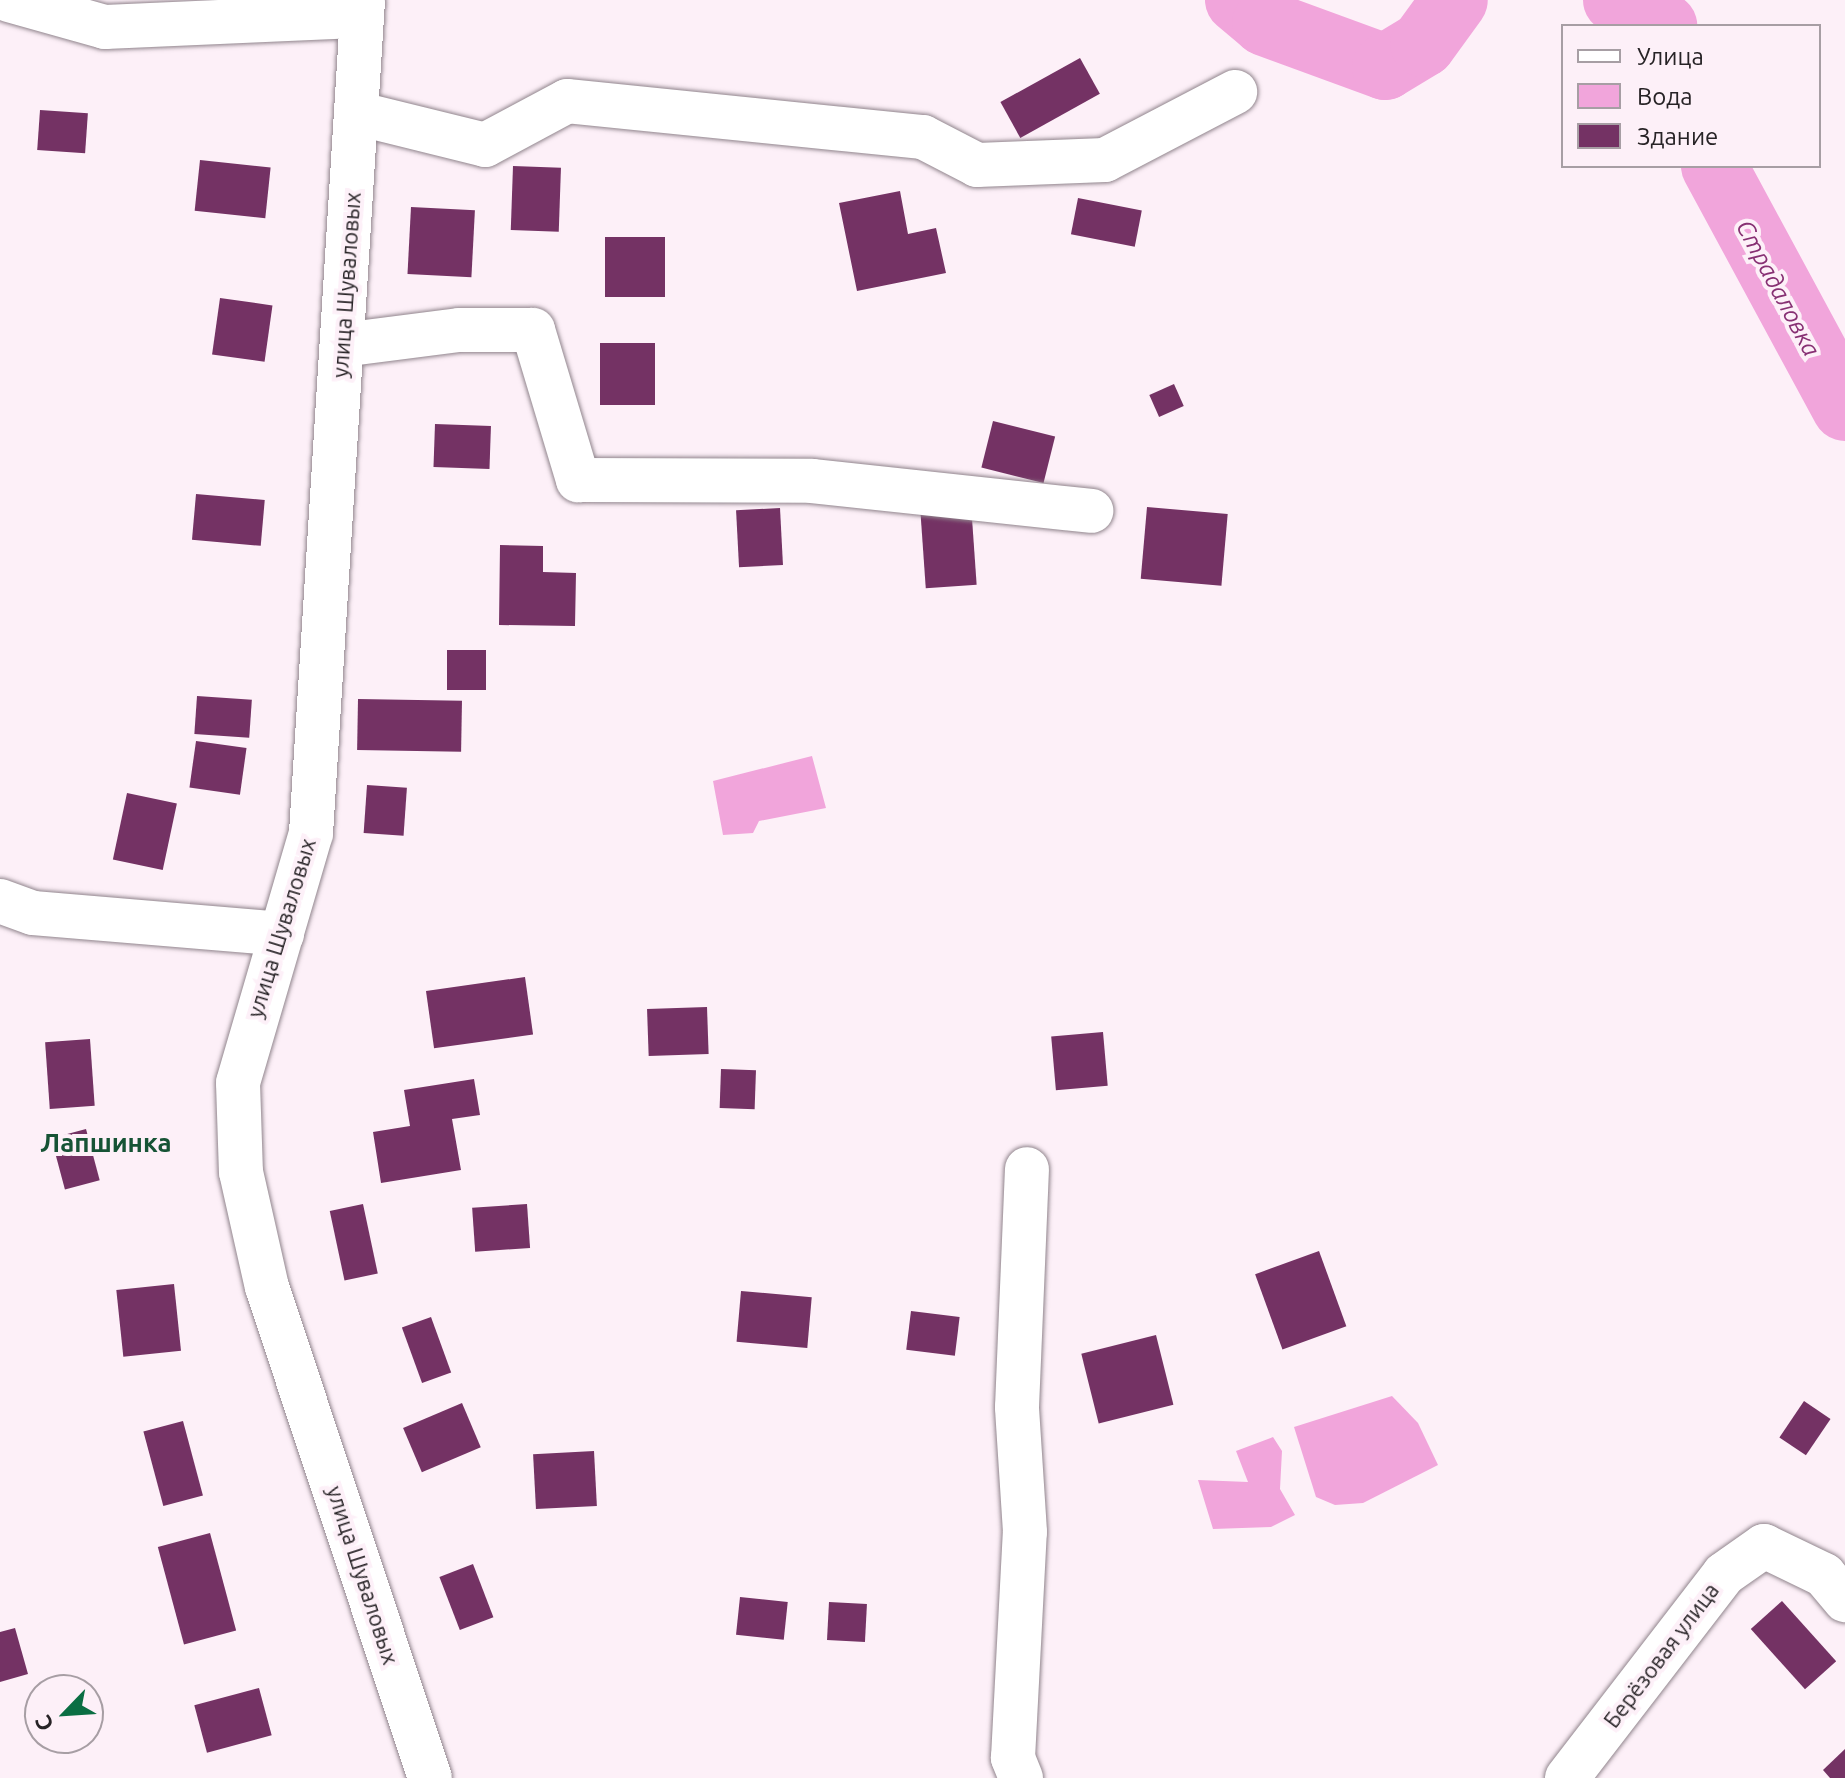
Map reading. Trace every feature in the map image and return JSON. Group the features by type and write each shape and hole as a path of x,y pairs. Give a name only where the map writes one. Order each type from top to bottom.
{"street":[{"path":"9,0 105,27 362,8"},
{"name":"улица Шуваловых","path":"362,8 311,833 238,1083 241,1172 267,1287 430,1778"},
{"path":"356,113 485,145 567,101 923,137 977,165 1105,160 1235,92"},
{"path":"342,345 459,330 533,330 578,480 827,482 1091,511"},
{"path":"0,901 33,913 282,934"},
{"path":"1021,1778 1013,1758 1025,1532 1017,1407 1027,1169"},
{"name":"Берёзовая улица","path":"1567,1778 1724,1574 1764,1546 1824,1575 1845,1600"}],"water":[{"path":"812,756 826,808 759,821 753,833 723,835 713,781"},
{"path":"1392,1396 1418,1423 1438,1465 1363,1503 1335,1505 1316,1497 1294,1427"},
{"path":"1273,1437 1282,1451 1280,1489 1295,1515 1271,1527 1213,1529 1198,1480 1248,1482 1236,1451"}],"building":[{"path":"1080,58 1100,94 1020,138 1000,102"},
{"path":"40,110 88,113 85,153 37,150"},
{"path":"200,160 271,167 265,218 195,211"},
{"path":"513,166 561,168 559,232 511,230"},
{"path":"900,191 908,234 936,228 946,273 857,291 839,203"},
{"path":"1078,198 1142,210 1135,247 1071,234"},
{"path":"411,207 475,210 471,277 407,274"},
{"path":"605,237 665,237 665,297 605,297"},
{"path":"220,298 272,305 265,362 212,354"},
{"path":"600,343 655,343 655,405 600,405"},
{"path":"1174,384 1184,406 1159,417 1149,395"},
{"path":"993,421 1055,436 1043,483 981,468"},
{"path":"435,424 491,426 489,469 433,467"},
{"path":"196,494 265,500 261,546 192,540"},
{"path":"971,504 977,585 926,588 920,508"},
{"path":"1147,507 1228,514 1221,586 1141,579"},
{"path":"780,508 783,565 739,567 736,510"},
{"path":"500,545 543,546 543,572 576,573 575,626 499,625"},
{"path":"447,650 486,650 486,690 447,690"},
{"path":"197,696 252,700 249,738 194,734"},
{"path":"358,699 462,701 461,752 357,750"},
{"path":"196,741 247,748 240,795 189,788"},
{"path":"367,785 407,788 404,836 364,833"},
{"path":"127,793 177,804 163,870 113,860"},
{"path":"525,977 533,1034 434,1048 426,991"},
{"path":"707,1007 709,1054 649,1056 647,1009"},
{"path":"1103,1032 1108,1086 1056,1090 1051,1037"},
{"path":"90,1039 95,1106 50,1109 45,1042"},
{"path":"721,1069 756,1070 755,1109 720,1108"},
{"path":"474,1079 480,1115 452,1119 461,1170 381,1183 373,1132 410,1126 404,1090"},
{"path":"86,1129 100,1180 65,1190 51,1138"},
{"path":"363,1204 378,1273 345,1281 330,1211"},
{"path":"527,1204 530,1248 475,1252 472,1208"},
{"path":"1319,1251 1346,1326 1282,1349 1255,1274"},
{"path":"174,1284 181,1351 123,1357 116,1290"},
{"path":"741,1291 812,1297 807,1348 737,1342"},
{"path":"911,1311 960,1317 955,1356 906,1350"},
{"path":"431,1317 451,1372 422,1383 402,1328"},
{"path":"1156,1335 1173,1405 1099,1423 1081,1354"},
{"path":"1804,1401 1831,1419 1806,1455 1779,1437"},
{"path":"462,1403 481,1447 422,1472 403,1428"},
{"path":"183,1421 203,1495 163,1506 143,1432"},
{"path":"594,1451 597,1506 536,1509 533,1454"},
{"path":"210,1533 236,1631 184,1645 158,1547"},
{"path":"473,1564 493,1617 460,1630 439,1577"},
{"path":"740,1597 788,1602 784,1640 736,1635"},
{"path":"1782,1601 1836,1661 1805,1689 1751,1629"},
{"path":"829,1602 867,1604 865,1642 827,1640"},
{"path":"15,1628 28,1674 0,1682 0,1632"},
{"path":"259,1688 272,1735 207,1753 194,1705"},
{"path":"1845,1749 1845,1778 1830,1778 1823,1770"}],"waterway":[{"name":"Страдаловка","path":"1238,0 1265,23 1385,67 1423,44 1455,0"},
{"name":"Страдаловка","path":"1616,0 1660,24"},
{"name":"Страдаловка","path":"1715,168 1845,408"}],"district":[{"name":"Лапшинка","path":"106,1143"}]}
